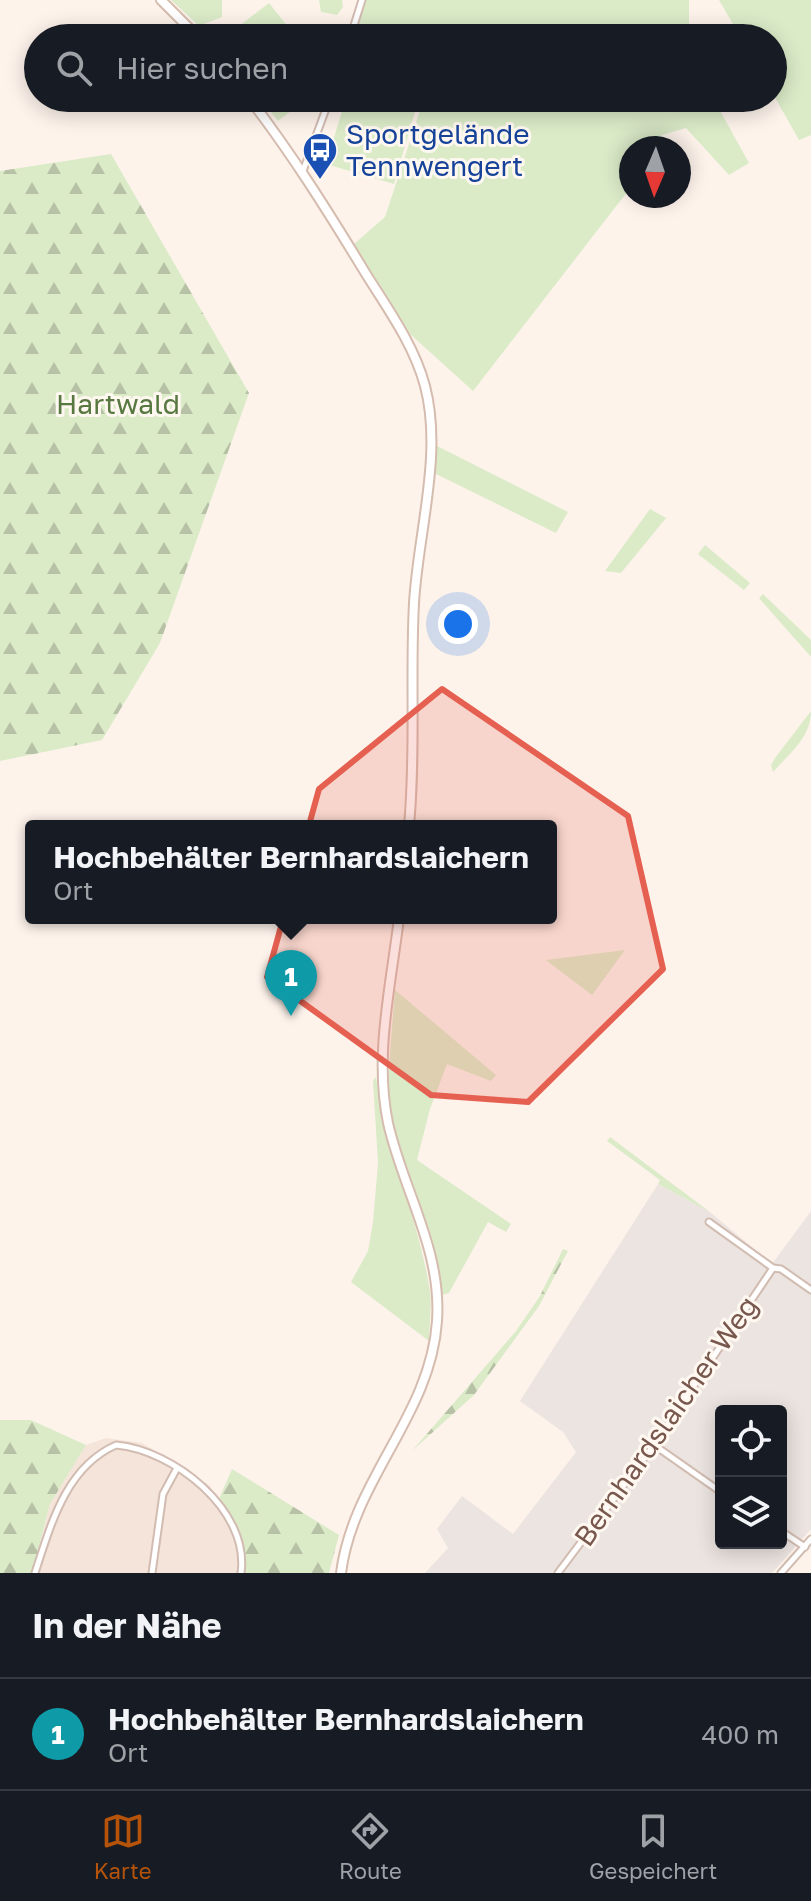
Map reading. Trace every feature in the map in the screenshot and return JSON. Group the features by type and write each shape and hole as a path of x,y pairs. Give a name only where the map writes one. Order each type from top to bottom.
{"main road":[{"path":"161,0 185,24"},
{"path":"259,112 303,171 406,339 426,389 430,445 414,611 411,675 415,712 409,820"},
{"path":"341,1573 350,1528 360,1501 418,1397 428,1370 437,1324 436,1282 430,1250 395,1149 384,1100 384,1045 398,924"}],"street":[{"path":"354,24 362,0"},
{"path":"303,171 325,112"},
{"path":"709,1222 773,1268 781,1269 811,1290"},
{"name":"Bernhardslaicher Weg","path":"558,1573 654,1445 773,1268"},
{"path":"35,1573 67,1488 86,1464 116,1445 154,1454 202,1487 232,1523 243,1558 241,1573"},
{"path":"654,1445 715,1488"},
{"path":"152,1573 163,1494 176,1470"},
{"path":"787,1535 805,1547"},
{"path":"781,1573 811,1539"}],"highlighted area":[{"path":"442,689 628,816 663,969 528,1102 431,1095 267,977 319,789"}],"shaded area":[{"path":"658,1184 710,1212 772,1264 811,1211 811,1529 772,1573 425,1573 448,1548 437,1529 462,1496 513,1534 576,1452 563,1432 520,1401"},
{"path":"106,1438 142,1443 209,1485 238,1524 245,1558 243,1573 33,1573 50,1504 86,1445"}],"green space":[{"path":"171,0 222,0 222,17 197,24"},
{"path":"319,0 342,0 343,7 337,15 321,12"},
{"path":"365,0 689,0 689,24 358,24"},
{"path":"719,0 811,0 811,135 799,140 783,112 787,112 787,24 733,24"},
{"path":"269,3 286,24 241,24"},
{"path":"271,112 290,112 278,121"},
{"path":"342,112 415,112 394,184 326,164"},
{"path":"419,112 721,112 749,163 729,175 686,128 661,136 619,136 619,202 473,391 410,334 354,244 385,217"},
{"name":"Hartwald","path":"111,154 249,393 160,643 102,740 0,761 0,171"},
{"path":"435,445 568,512 556,533 432,472"},
{"path":"650,509 666,518 621,573 605,571"},
{"path":"705,545 750,583 744,590 698,554"},
{"path":"763,594 811,640 811,657 759,598"},
{"path":"811,711 803,737 773,772 771,765 775,758"},
{"path":"625,950 592,995 546,960"},
{"path":"395,990 496,1075 491,1081 447,1064 430,1109 417,1160 511,1224 506,1232 488,1222 449,1293 442,1295 429,1229 399,1149 387,1094"},
{"path":"376,1077 387,1132 425,1265 431,1298 429,1341 351,1282 368,1251 373,1222 378,1163 373,1081"},
{"path":"610,1137 710,1212 658,1184 660,1180 607,1141"},
{"path":"563,1249 568,1251 539,1306 474,1395 412,1451 516,1331 540,1296"},
{"path":"0,1420 31,1420 86,1445 50,1504 32,1573 0,1573"},
{"path":"232,1469 339,1535 329,1573 243,1573 239,1533 219,1499"}],"place":[{"name":"Sportgelände Tennwengert","path":"320,181"},
{"name":"Hochbehälter Bernhardslaichern","path":"291,1016"}]}
